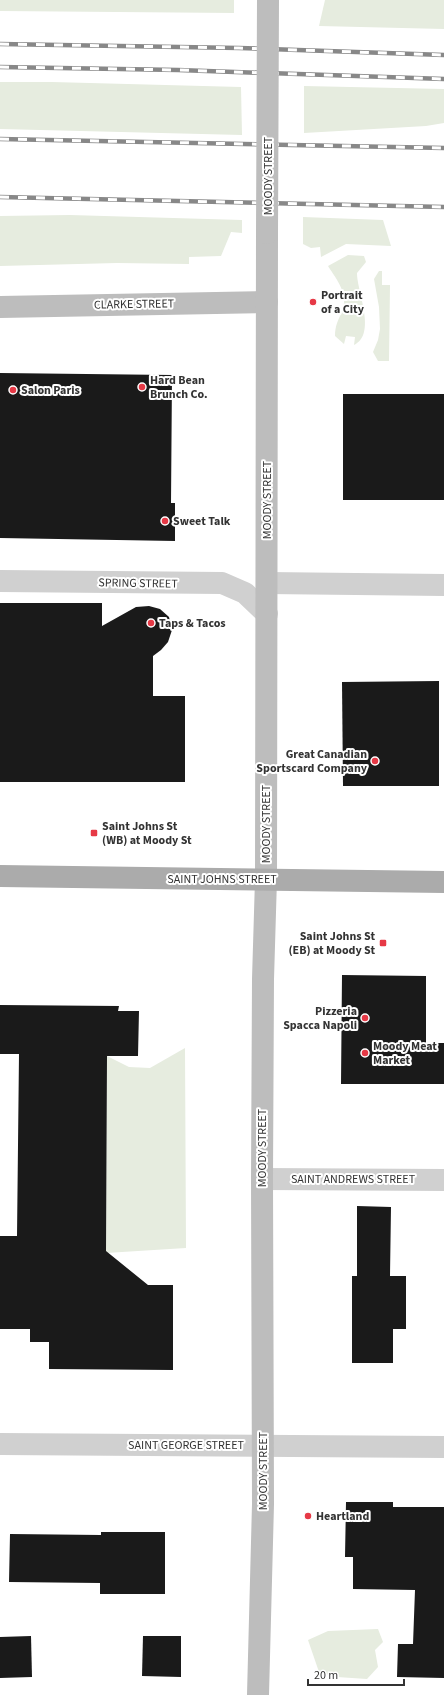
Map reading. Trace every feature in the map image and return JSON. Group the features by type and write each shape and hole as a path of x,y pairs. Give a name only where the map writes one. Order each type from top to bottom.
{"main road":[{"name":"MOODY STREET","path":"258,1695 263,1445 263,979 266,879 268,583 268,0"},
{"name":"CLARKE STREET","path":"0,307 268,302"},
{"name":"SAINT JOHNS STREET","path":"0,876 444,882"}],"street":[{"name":"SPRING STREET","path":"0,581 222,583 245,593 267,614"},
{"path":"268,583 444,585"},
{"name":"SAINT ANDREWS STREET","path":"262,1179 444,1180"},
{"name":"SAINT GEORGE STREET","path":"0,1444 444,1447"}],"shaded area":[{"path":"0,0 234,0 234,13 0,11"},
{"path":"325,0 444,0 444,29 319,26"},
{"path":"0,82 241,87 242,135 0,129"},
{"path":"304,86 444,89 444,123 426,126 304,133"},
{"path":"70,215 242,220 242,233 231,232 221,256 189,257 189,264 117,263 0,266 0,216"},
{"path":"303,217 383,220 391,246 346,244 321,257 320,247 311,248 303,244"},
{"path":"348,255 364,256 366,262 357,273 364,312 364,332 361,340 354,345 355,337 346,336 344,344 335,336 336,326 344,305 344,299 341,288 328,266"},
{"path":"379,271 382,271 382,285 390,285 389,361 378,361 373,352 378,340 380,329 379,307 374,279"},
{"path":"185,1048 186,1248 106,1253 107,1056 129,1067 150,1068"},
{"path":"378,1629 383,1642 375,1650 378,1667 367,1679 337,1677 319,1672 308,1640 328,1631"}],"building":[{"path":"0,373 172,375 171,503 175,503 175,541 0,538"},
{"path":"343,394 444,394 444,500 343,500"},
{"path":"0,603 102,603 102,626 136,607 149,606 160,609 169,617 172,630 168,642 153,656 153,696 185,696 185,782 0,782"},
{"path":"439,681 439,786 343,786 342,682"},
{"path":"342,975 426,976 426,1043 444,1043 444,1084 341,1084"},
{"path":"0,1005 119,1006 118,1011 139,1011 138,1056 107,1056 106,1251 148,1285 173,1285 173,1370 49,1369 49,1342 30,1342 30,1329 0,1329 0,1236 17,1236 19,1054 0,1054"},
{"path":"357,1206 391,1207 390,1276 406,1276 406,1329 393,1329 393,1363 352,1363 352,1276 357,1276"},
{"path":"346,1502 393,1502 393,1507 444,1507 444,1678 397,1677 398,1644 413,1644 415,1590 353,1589 353,1557 345,1557"},
{"path":"101,1532 165,1532 165,1594 100,1594 100,1583 9,1582 10,1534 101,1535"},
{"path":"31,1636 32,1677 0,1678 0,1637"},
{"path":"143,1636 181,1636 181,1677 142,1676"}],"railway":[{"path":"0,44 239,48 444,55"},
{"path":"0,67 178,70 444,79"},
{"path":"0,139 444,148"},
{"path":"0,197 444,207"}],"place":[{"name":"Portrait of a City","path":"313,302"},
{"name":"Hard Bean Brunch Co.","path":"142,387"},
{"name":"Salon Paris","path":"13,390"},
{"name":"Sweet Talk","path":"165,521"},
{"name":"Taps & Tacos","path":"151,623"},
{"name":"Great Canadian Sportscard Company","path":"375,761"},
{"name":"Saint Johns St (WB) at Moody St","path":"94,833"},
{"name":"Saint Johns St (EB) at Moody St","path":"383,943"},
{"name":"Pizzeria Spacca Napoli","path":"365,1018"},
{"name":"Moody Meat Market","path":"365,1053"},
{"name":"Heartland","path":"308,1516"}]}
